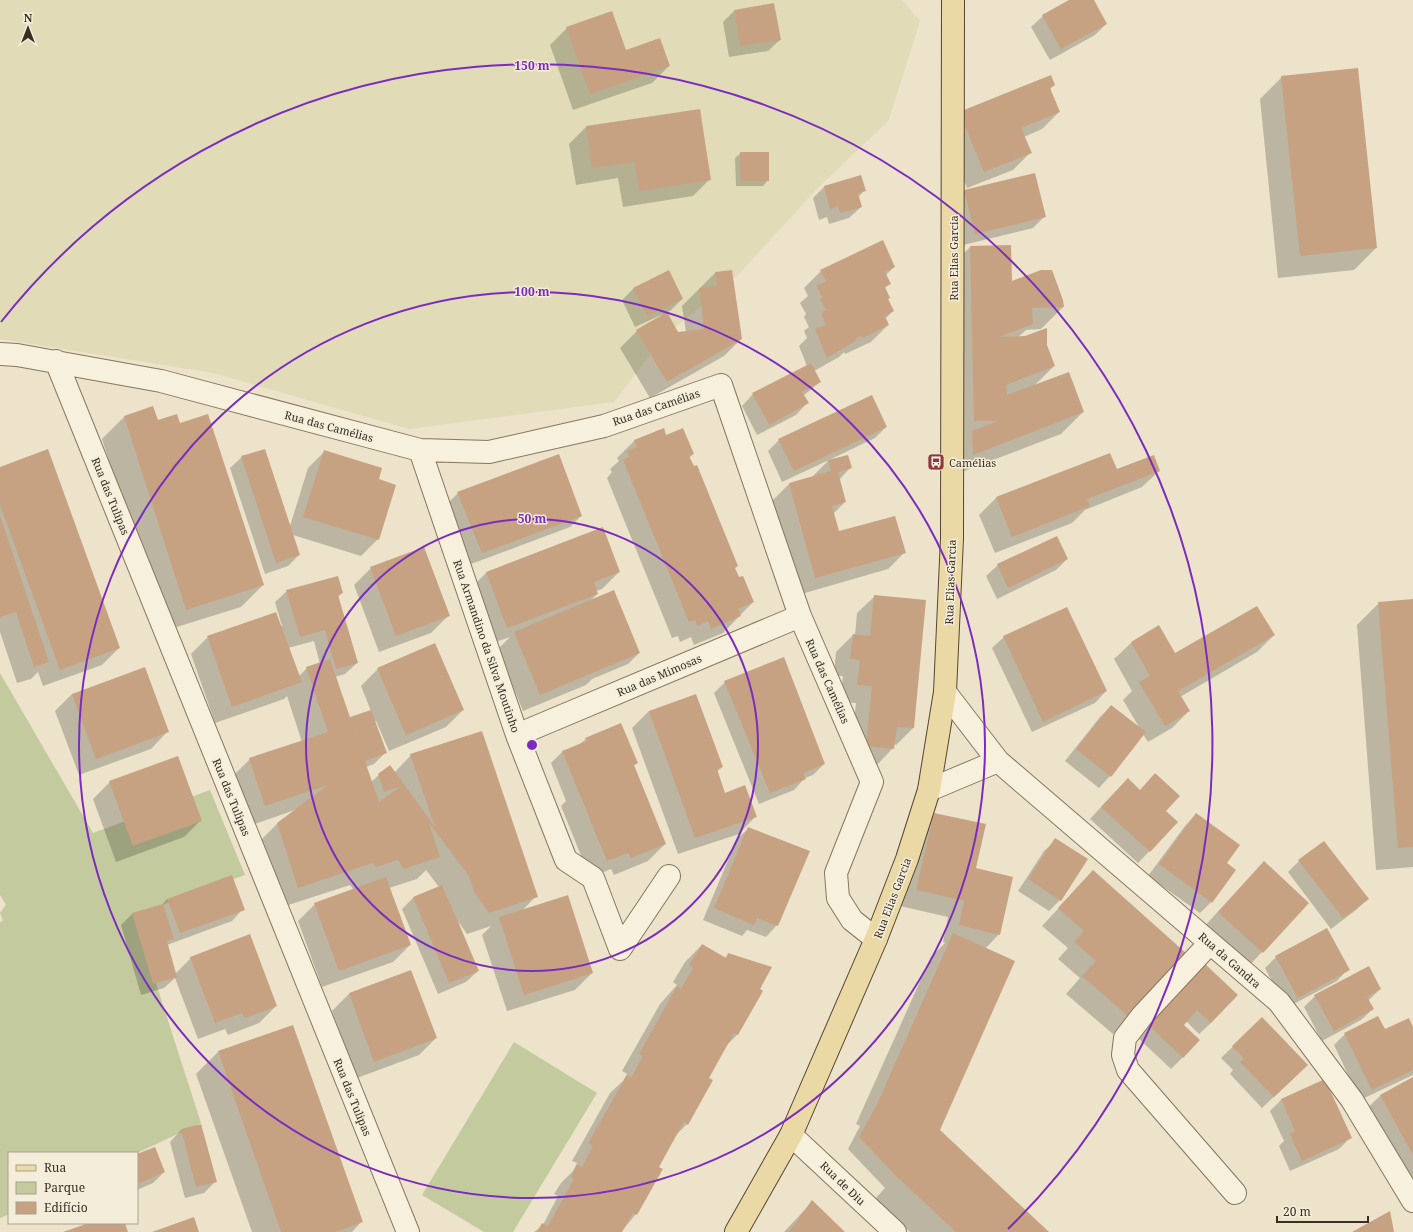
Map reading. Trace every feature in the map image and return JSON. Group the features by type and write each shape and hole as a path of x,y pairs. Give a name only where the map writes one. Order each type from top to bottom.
{"main road":[{"name":"Rua Elias Garcia","path":"736,1232 791,1135 876,939 907,859 929,790 945,692 952,538 953,0"}],"street":[{"name":"Rua das Camélias","path":"0,354 56,361 161,381 420,450 489,452 604,426 721,385 800,616 872,782 836,873 838,898 852,920 876,939"},
{"name":"Rua das Tulipas","path":"56,361 408,1232"},
{"name":"Rua Armandino da Silva Moutinho","path":"420,450 518,735 566,860 593,878 620,949 669,876"},
{"name":"Rua das Mimosas","path":"518,735 800,616"},
{"name":"Rua da Gandra","path":"945,692 998,761 1279,1002 1352,1100 1413,1201"},
{"path":"929,790 998,761"},
{"path":"1210,943 1142,1016 1124,1038 1123,1055 1128,1070 1235,1193"},
{"name":"Rua de Diu","path":"791,1135 895,1232"}],"shaded area":[{"path":"0,0 902,0 920,21 889,120 817,189 738,275 664,337 614,402 409,429 213,373 0,339"}],"green space":[{"path":"0,673 93,833 210,790 245,875 169,902 135,918 201,1123 138,1153 8,1152 8,1214 0,1218 0,922 3,921 0,913 6,905 0,895"},
{"path":"514,1042 597,1093 513,1232 484,1232 422,1195"}],"building":[{"path":"1069,0 1094,0 1107,24 1061,49 1042,15"},
{"path":"774,3 781,40 740,46 734,10"},
{"path":"612,11 626,50 660,38 670,66 590,94 566,27"},
{"path":"1358,68 1377,248 1300,256 1281,76"},
{"path":"1051,75 1055,85 1050,88 1060,112 1021,128 1032,153 984,172 959,112"},
{"path":"700,109 711,180 639,191 635,162 592,168 586,126"},
{"path":"740,152 769,152 769,181 741,181"},
{"path":"1035,173 1046,217 975,234 964,190"},
{"path":"861,175 866,191 858,193 862,207 840,213 838,206 830,209 824,186"},
{"path":"883,240 895,267 885,272 891,284 885,287 890,298 888,299 894,311 885,316 889,325 863,338 861,336 856,338 857,340 827,358 815,329 826,325 821,313 826,310 820,299 823,298 816,286 826,281 820,270"},
{"path":"1011,245 1012,281 1041,270 1052,270 1063,300 1064,307 1032,308 1033,324 999,337 1025,336 1047,328 1047,345 1055,366 1006,385 1007,395 1069,372 1084,412 973,455 972,431 999,421 974,421 970,246"},
{"path":"669,270 683,299 647,316 633,288"},
{"path":"732,270 742,339 667,382 636,330 667,312 678,332 704,329 699,288 717,286 715,272"},
{"path":"811,363 821,382 802,392 809,403 769,425 752,393"},
{"path":"872,395 887,427 794,471 778,439"},
{"path":"153,406 158,420 177,414 180,423 208,414 264,585 186,610 124,416"},
{"path":"664,428 666,435 683,428 694,454 689,456 694,466 697,465 738,566 735,568 739,577 743,576 754,602 738,609 741,616 711,629 708,621 697,626 695,620 689,622 623,460 629,457 627,451 637,447 634,440"},
{"path":"48,449 120,648 60,670 0,505 0,467"},
{"path":"265,449 300,555 276,563 241,456"},
{"path":"324,450 382,468 379,479 396,485 379,540 303,517"},
{"path":"1110,453 1117,469 1154,455 1160,471 1087,499 1090,506 1012,537 996,497"},
{"path":"559,454 582,516 482,553 457,492"},
{"path":"848,455 852,468 838,472 846,502 832,506 839,531 895,516 906,553 815,578 789,483 831,471 828,460"},
{"path":"0,515 49,662 34,667 16,612 0,617"},
{"path":"603,527 620,572 594,582 598,594 507,628 486,572"},
{"path":"1057,536 1068,559 1008,588 997,564"},
{"path":"424,547 450,616 396,636 370,567"},
{"path":"338,576 343,593 338,595 358,663 336,669 325,630 300,637 286,590"},
{"path":"614,590 640,653 540,695 514,632"},
{"path":"874,595 926,600 914,728 897,727 894,749 866,746 872,686 857,685 860,660 850,659 853,634 870,636"},
{"path":"1413,599 1413,847 1398,848 1378,602"},
{"path":"1257,606 1275,635 1178,691 1190,711 1165,726 1139,682 1150,676 1131,642 1159,625 1175,653"},
{"path":"1067,607 1107,691 1043,722 1003,636"},
{"path":"276,612 302,682 232,707 207,636"},
{"path":"435,643 464,710 406,735 377,668"},
{"path":"784,657 825,764 803,773 806,779 770,793 724,681"},
{"path":"330,659 379,802 401,786 384,792 378,774 390,765 435,827 410,754 482,731 538,897 489,913 474,892 469,876 429,823 440,857 404,869 398,860 376,867 372,863 298,888 277,823 328,785 265,806 249,758 328,732 306,667"},
{"path":"145,667 169,732 96,759 72,694"},
{"path":"696,694 723,767 717,769 725,793 745,785 757,817 695,838 649,711"},
{"path":"1111,705 1146,732 1111,777 1076,749"},
{"path":"371,710 387,753 365,761 350,717"},
{"path":"621,723 638,763 634,765 666,844 631,858 628,853 607,861 562,751 587,741 585,738"},
{"path":"178,756 202,821 133,846 109,781"},
{"path":"1155,773 1180,796 1166,811 1178,822 1150,852 1101,807 1128,778 1140,790"},
{"path":"934,813 986,824 976,868 1013,877 1000,935 959,925 964,901 916,890"},
{"path":"1196,813 1240,845 1227,863 1236,870 1212,903 1159,864"},
{"path":"748,827 810,851 778,926 757,918 754,925 714,908"},
{"path":"1055,838 1088,859 1061,901 1028,879"},
{"path":"1324,841 1369,899 1343,918 1298,860"},
{"path":"1264,861 1309,903 1263,953 1218,912"},
{"path":"1093,870 1187,954 1130,1018 1082,976 1096,961 1074,942 1084,931 1058,908"},
{"path":"232,875 245,910 180,933 167,899"},
{"path":"386,877 411,945 339,971 314,903"},
{"path":"442,885 479,971 449,983 413,897"},
{"path":"568,895 593,973 524,995 499,917"},
{"path":"163,904 174,939 167,941 177,977 153,984 132,913"},
{"path":"1327,928 1350,970 1298,998 1275,956"},
{"path":"953,933 1015,961 940,1130 1049,1232 956,1232 896,1176 859,1137 878,1102"},
{"path":"250,934 277,1006 245,1018 242,1013 215,1023 190,957"},
{"path":"702,944 726,958 728,953 772,967 760,989 763,991 738,1035 734,1033 709,1078 713,1080 688,1125 684,1122 659,1167 663,1169 637,1215 633,1213 622,1232 537,1232 542,1223 548,1226 574,1179 571,1177 577,1165 582,1167 593,1146 588,1143 627,1075 631,1078 643,1056 639,1054 677,986 681,989 693,968 689,965"},
{"path":"1204,963 1238,995 1211,1023 1197,1010 1184,1025 1200,1040 1183,1058 1147,1024"},
{"path":"1369,966 1381,989 1367,997 1374,1009 1334,1031 1314,995"},
{"path":"411,970 437,1038 374,1062 349,993"},
{"path":"1378,1016 1385,1029 1409,1018 1413,1027 1413,1070 1372,1090 1344,1033"},
{"path":"1262,1017 1308,1065 1274,1097 1240,1062 1244,1059 1232,1046"},
{"path":"293,1025 363,1222 336,1232 281,1232 218,1051"},
{"path":"1413,1077 1413,1155 1380,1095"},
{"path":"1325,1079 1352,1138 1302,1161 1290,1134 1295,1131 1281,1099"},
{"path":"201,1124 217,1182 196,1187 181,1129"},
{"path":"155,1147 165,1172 138,1184 138,1154"},
{"path":"812,1200 845,1232 789,1232"},
{"path":"1390,1211 1394,1232 1352,1232"},
{"path":"194,1217 199,1232 152,1232"},
{"path":"86,1224 125,1224 128,1232 63,1232"}],"place":[{"name":"Camélias","path":"936,462"}]}
